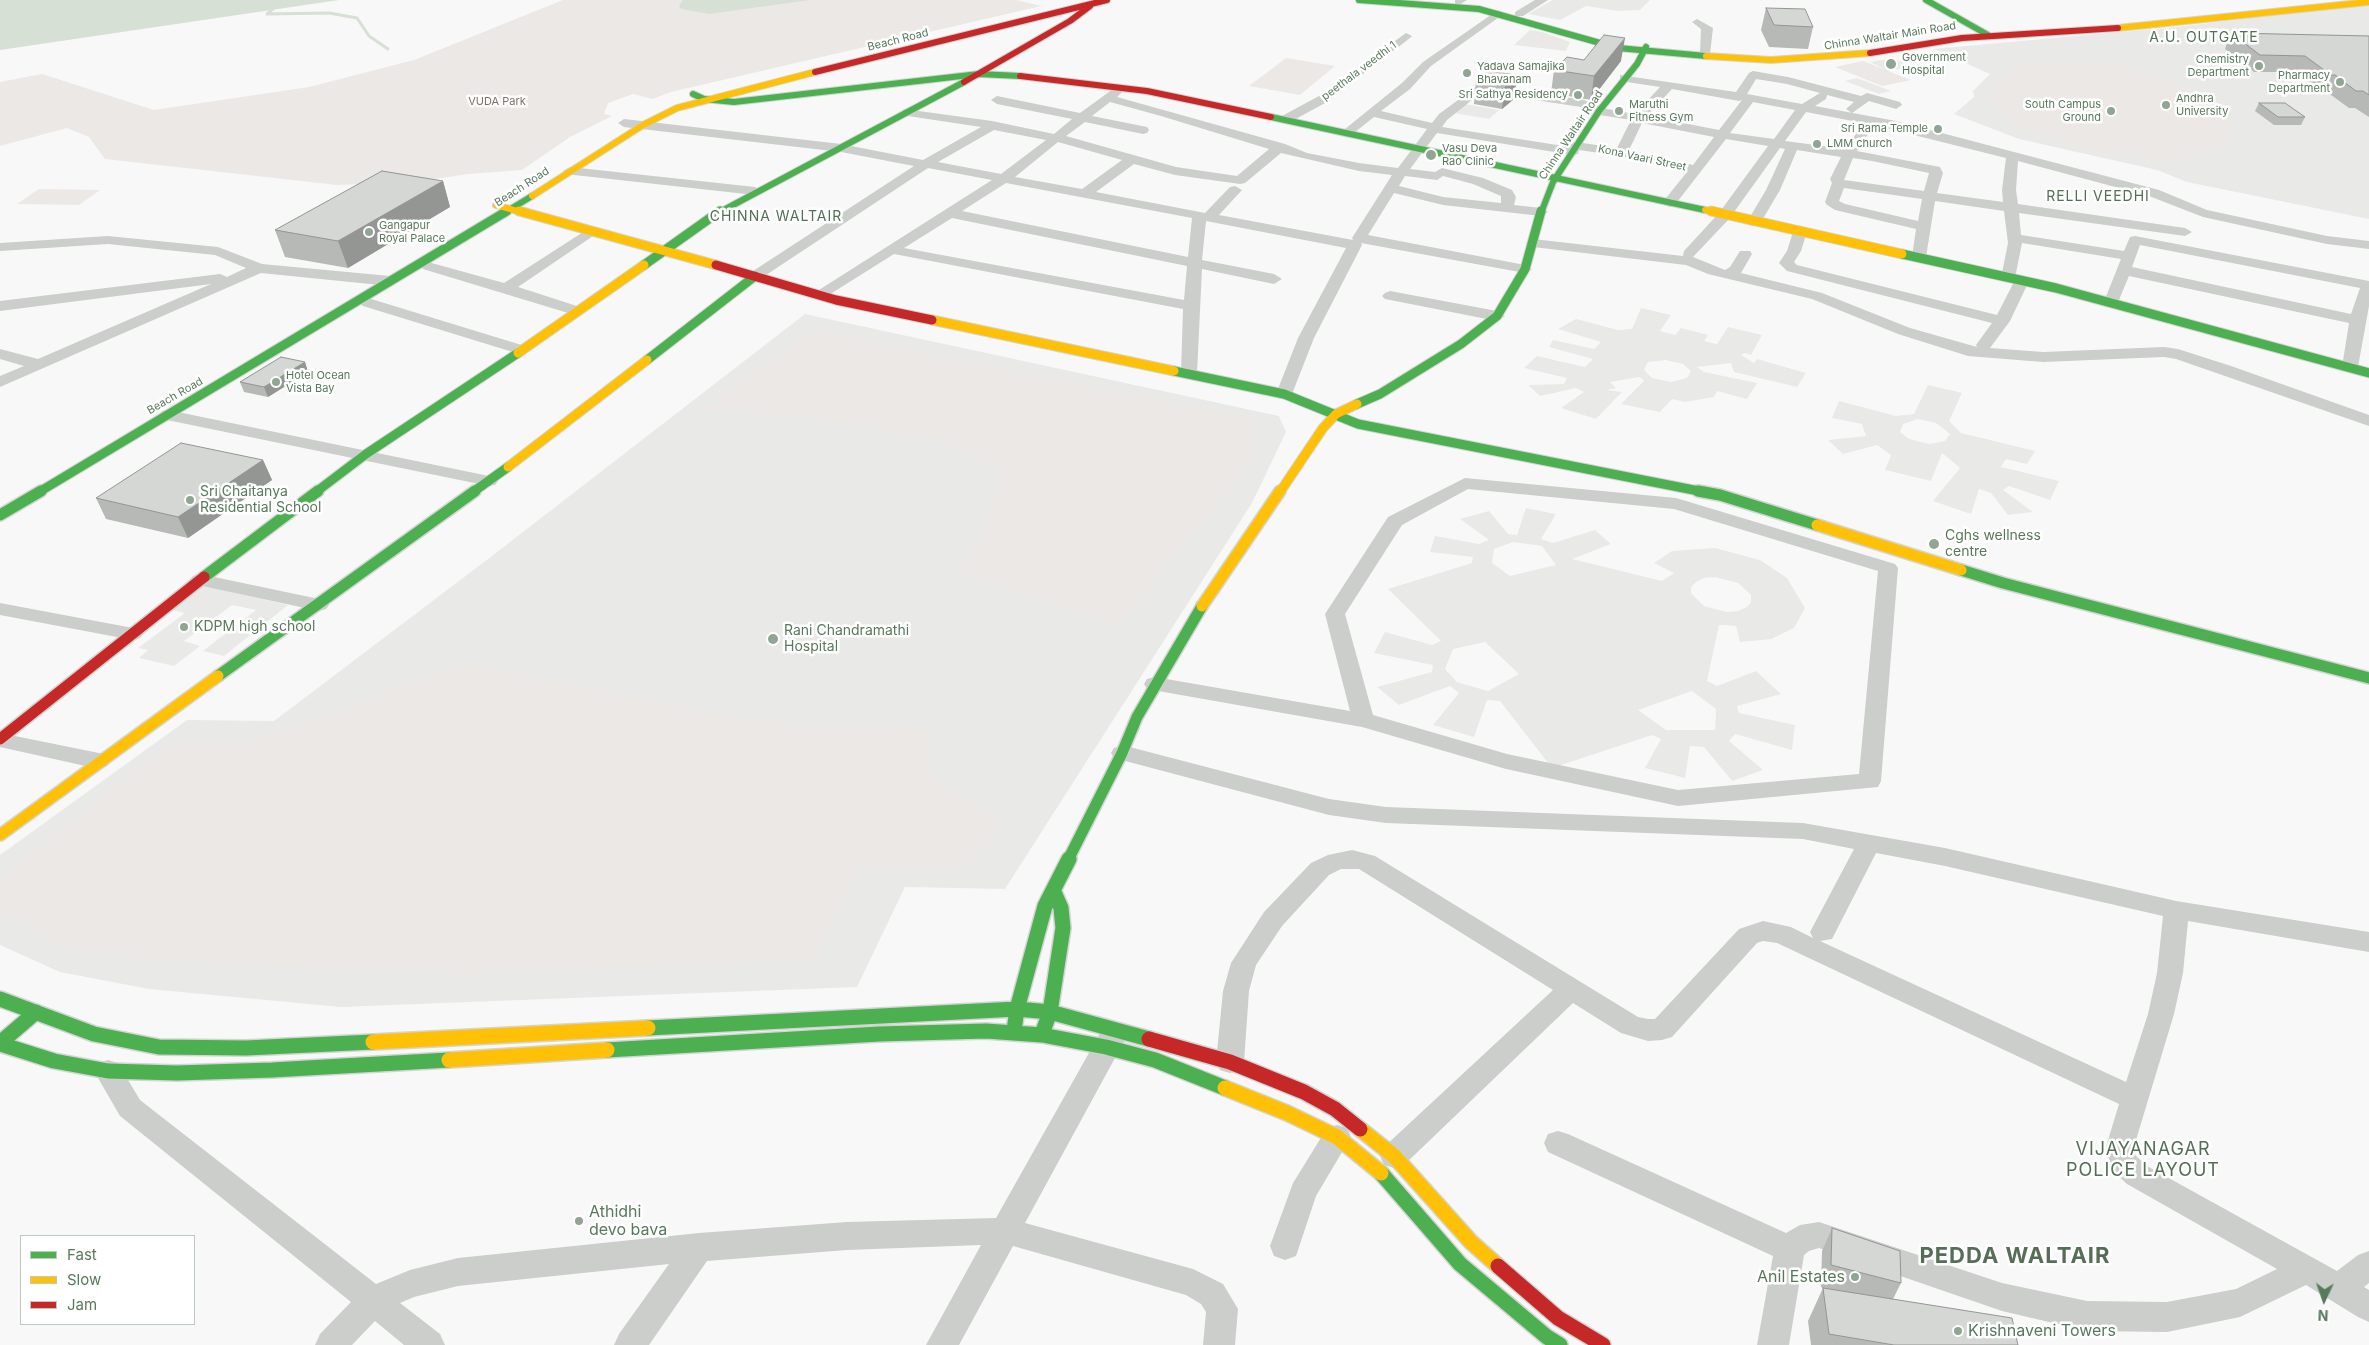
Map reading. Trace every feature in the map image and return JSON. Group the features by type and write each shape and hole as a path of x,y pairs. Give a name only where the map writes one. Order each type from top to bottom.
{"street":[{"name":"Beach Road","path":"589,145 624,123 655,108 693,94 932,39 1042,10 1068,0"},
{"name":"Beach Road","path":"0,515 512,210 566,164 677,108 704,99 1090,6 1106,0"},
{"name":"Chinna Waltair Main Road","path":"1359,0 1457,6 1498,13 1587,41 1645,50 1738,59 1815,60 1851,56 1985,33 2098,30 2369,2"},
{"name":"Chinna Waltair Main Road","path":"1431,0 1461,1 1519,14 1588,36 1645,50 1803,55 1842,52 1904,41 1985,33 2118,25 2351,0"},
{"path":"1519,14 1543,0"},
{"path":"1926,0 1985,33"},
{"path":"4,732 366,454 644,266 663,249 707,219 755,191 841,148 980,74 1070,21 1090,6"},
{"path":"1346,133 1413,80 1427,64 1498,13"},
{"path":"1697,22 1707,28 1706,52"},
{"name":"peethala veedhi 1","path":"1286,120 1311,104 1323,99 1406,36"},
{"name":"Chinna Waltair Road","path":"1336,414 1380,394 1400,382 1461,344 1497,316 1525,269 1540,212 1557,178 1599,111 1637,64 1645,50"},
{"path":"693,94 704,99 734,102 980,74 1031,77 1186,98 1459,156 2056,288 2369,373"},
{"path":"1696,170 1722,135 1745,97 1753,75 1788,81 1861,100"},
{"path":"1624,78 1745,97 1871,120 1948,139 2012,158 2154,193 2189,209 2222,218 2326,240 2369,245"},
{"path":"1621,152 1638,118 1669,85"},
{"path":"819,295 1002,180 1084,118 1120,88"},
{"path":"1284,394 1306,338 1357,242 1394,180 1434,128 1464,98 1480,88 1584,104 1599,111 1722,135 1929,168 1936,171 1929,195 1919,257"},
{"path":"1689,254 1724,216 1803,108 1822,96"},
{"path":"1845,116 1861,100 1871,97 1896,106"},
{"path":"1108,98 1165,112 1280,147 1304,156 1324,168 1334,171 1394,180 1440,174 1478,181 1507,193 1509,198 1507,208"},
{"path":"997,100 1143,130"},
{"path":"908,112 992,124"},
{"name":"Kona Vaari Street","path":"1371,113 1434,128 1575,148 1621,152 1696,170 1669,203"},
{"path":"1871,120 1849,154 1837,179 1839,183 1832,202 1840,207 1925,227"},
{"path":"624,123 841,148 927,163 1002,180 1204,216 1525,269"},
{"path":"0,835 99,761 319,605 489,481 755,276 927,163 992,126 1057,138 1175,171 1240,180 1280,147"},
{"path":"1929,168 1948,139"},
{"path":"1754,222 1773,190 1792,145"},
{"path":"1424,197 1440,174 1459,156"},
{"path":"1984,345 2002,321 2015,279 2015,238 2009,190 2012,158"},
{"path":"1084,194 1132,159"},
{"path":"566,164 755,191"},
{"path":"1394,180 1424,197 1540,212"},
{"path":"1839,183 2012,206 2133,215 2185,232"},
{"path":"2111,304 2135,240 2131,188"},
{"path":"1189,373 1194,261 1204,216 1235,190"},
{"name":"Beach Road","path":"0,502 318,314 518,191"},
{"path":"496,205 591,232 663,249 819,295 1030,342 1189,373 1284,394 1358,424 1720,495 2003,583 2369,678"},
{"path":"949,213 1194,261 1274,279"},
{"path":"506,288 591,232"},
{"path":"1800,232 1794,251 1786,263 1792,268 2002,321"},
{"path":"2015,238 2127,263 2357,320"},
{"path":"0,247 108,240 218,251 260,268 390,281"},
{"path":"2135,240 2368,286 2357,320 2361,349 2350,367"},
{"path":"1533,243 1689,261 1728,274 1817,296 1904,331 1968,351 2043,357 2164,352 2178,354 2369,421"},
{"path":"893,250 1191,306"},
{"path":"1728,274 1736,270 1745,254"},
{"path":"428,266 578,311"},
{"path":"4,305 225,277 260,268"},
{"path":"0,382 260,268"},
{"path":"1390,296 1497,316"},
{"path":"368,303 522,350"},
{"path":"0,354 40,365"},
{"path":"1014,1033 1017,1008 1045,906 1054,892 1122,753 1137,717 1194,618 1323,428 1336,414 1372,414"},
{"path":"168,415 366,454 489,481"},
{"path":"1708,481 1728,485"},
{"path":"1156,684 1363,720 1506,761 1678,798 1870,781 1888,568 1676,504 1465,483 1395,521 1335,614 1363,720"},
{"path":"200,580 319,605"},
{"path":"0,608 133,634"},
{"path":"2220,627 2351,661"},
{"path":"4,732 99,761"},
{"path":"1122,753 1357,812 1386,815 1751,827 1803,831 1869,842 2176,910 2369,942"},
{"path":"1823,932 1869,842"},
{"path":"1230,1062 1236,991 1244,964 1273,919 1320,869 1337,861 1352,859 1366,862 1570,990 1630,1025 1648,1030 1662,1029 1748,936 1763,931 1782,934 2134,1098"},
{"path":"1042,1035 1050,1012 1063,928 1061,908 1054,892"},
{"path":"2176,910 2170,973 2161,1014 2119,1150 2125,1164 2137,1176 2339,1288 2369,1307"},
{"path":"1394,1156 1570,990"},
{"path":"0,999 94,1034 159,1047 246,1048 1017,1008 1050,1012 1112,1038 1166,1065 1287,1113 1337,1137 1388,1179 1460,1264 1545,1341 1560,1345"},
{"path":"0,1043 36,1012"},
{"path":"0,1043 54,1061 108,1071 177,1073 272,1070 879,1034 986,1030 1112,1038 1175,1046 1230,1062 1304,1092 1334,1109 1394,1156 1471,1242 1558,1318 1603,1345"},
{"path":"942,1345 1007,1232 1112,1038"},
{"path":"1166,1065 1175,1046"},
{"path":"108,1071 130,1108 429,1345"},
{"path":"1285,1246 1303,1192 1337,1137"},
{"path":"1558,1143 1790,1249"},
{"path":"331,1345 374,1300 410,1284 458,1272 699,1247 847,1236 1007,1232 1193,1283 1212,1294 1222,1309 1219,1345"},
{"path":"1773,1345 1790,1249 1800,1239 1819,1235 2002,1298 2086,1316 2167,1317 2240,1303 2306,1270"},
{"path":"630,1345 699,1247"},
{"path":"2339,1288 2369,1265"},
{"path":"1545,1341 1558,1318"}],"shaded area":[{"path":"0,0 339,0 0,50"},
{"path":"683,0 810,0 709,14 681,9 679,6"},
{"path":"1553,0 1650,0 1640,10 1618,11 1586,6 1560,20 1528,14"},
{"name":"Andhra University","path":"2369,3 2369,219 2187,182 2157,170 2019,139 1954,114 1974,97 1973,91 1990,74 1934,49 2185,26"},
{"path":"1530,30 1542,32 1570,42 1566,51 1514,45"},
{"name":"Government Hospital","path":"1893,58 1911,67 1888,71 1870,62"},
{"path":"1857,78 1891,91 1879,94 1845,81"},
{"path":"1465,104 1499,110 1489,119 1454,113"},
{"path":"1641,308 1671,315 1660,331 1675,335 1681,328 1708,335 1704,341 1717,344 1728,327 1762,335 1751,355 1745,353 1741,355 1754,363 1757,359 1806,373 1797,387 1734,372 1731,363 1697,367 1704,372 1757,383 1747,399 1717,391 1714,397 1685,402 1672,399 1660,412 1621,404 1644,381 1640,377 1610,382 1616,388 1607,390 1622,392 1596,419 1561,408 1584,392 1576,388 1540,396 1528,385 1564,384 1567,378 1524,368 1537,356 1585,367 1593,359 1549,347 1553,340 1594,349 1601,342 1558,329 1576,319 1618,330 1632,329","holes":["1666,360 1683,364 1691,371 1687,378 1671,382 1652,378 1644,370 1648,362"]},
{"name":"Rani Chandramathi Hospital","path":"805,314 1279,416 1286,432 1252,503 1005,889 905,887 857,987 341,1007 149,989 60,972 0,945 0,855 187,720 274,721 488,559"},
{"path":"1928,385 1962,393 1949,421 1961,433 2035,451 2027,464 2006,459 2001,467 2059,481 2050,500 2009,486 2003,490 2033,512 2008,515 1991,493 1979,489 1971,514 1933,501 1960,468 1942,453 1931,481 1885,470 1891,455 1877,445 1843,454 1828,440 1866,436 1862,424 1832,418 1839,401 1896,416 1914,414","holes":["1918,419 1936,423 1950,434 1945,441 1929,444 1909,439 1900,432 1903,424"]},
{"path":"1526,508 1556,514 1541,539 1553,543 1595,530 1611,544 1572,559 1662,581 1674,573 1654,563 1672,551 1715,548 1760,560 1787,578 1805,608 1794,628 1771,639 1740,642 1736,626 1719,625 1707,681 1717,686 1756,671 1781,694 1737,706 1739,713 1795,725 1792,750 1735,734 1729,741 1763,770 1732,781 1704,747 1690,746 1685,778 1645,768 1661,739 1652,735 1552,768 1500,701 1487,700 1474,737 1433,725 1459,693 1450,686 1399,705 1377,687 1432,672 1433,665 1374,653 1385,632 1432,645 1441,641 1388,589 1472,563 1473,557 1430,552 1435,536 1479,544 1489,540 1460,519 1489,511 1508,534 1517,535","holes":["1513,542 1542,546 1556,565 1510,576 1492,563 1494,549","1715,577 1738,583 1751,595 1751,602 1747,607 1738,611 1727,612 1704,606 1691,593 1691,587 1704,578","1485,642 1519,674 1488,691 1457,682 1445,669 1453,649","1692,691 1716,709 1715,730 1666,730 1638,710"]},
{"name":"KDPM high school","path":"201,585 288,605 224,656 203,651 256,610 232,605 184,641 200,646 174,666 139,658 148,650 138,648 185,613 169,609"}],"green space":[{"name":"VUDA Park","path":"563,0 1016,0 1041,6 671,92 652,99 633,94 608,103 604,114 612,116 570,137 522,170 468,174 415,182 337,185 105,159 89,137 67,128 0,146 0,82 42,74 154,110 309,87 414,60"},
{"path":"1544,35 1570,42 1564,50 1531,46"},
{"path":"1286,58 1335,66 1300,95 1249,86"},
{"path":"1863,61 1911,80 1882,86 1835,67"},
{"name":"South Campus Ground","path":"2100,63 2142,69 2160,75 2182,84 2210,101 2228,115 2234,128 2229,138 2207,154 2175,159 2106,154 2022,129 2009,120 1989,98 1991,89 2009,72 2023,65"},
{"path":"39,189 100,190 79,205 17,204"},
{"path":"814,330 1257,420 1252,463 1117,626 959,573 987,524 1001,471 948,443 801,416 701,410"},
{"path":"463,663 753,721 931,728 927,769 1003,825 964,869 860,867 815,960 475,974 299,969 72,953 0,911 0,878 170,742 252,741"}],"building":[{"path":"1766,8 1805,9 1813,27 1774,25"},
{"path":"2231,33 2369,36 2369,95 2363,91 2356,91 2305,56 2260,55"},
{"path":"1604,35 1625,38 1594,76 1554,70 1567,57 1584,60"},
{"path":"1488,71 1517,75 1505,85 1476,80"},
{"path":"2259,103 2285,103 2305,117 2278,117"},
{"path":"382,171 443,181 338,241 275,230"},
{"path":"281,357 305,362 264,387 240,382"},
{"path":"181,443 263,460 178,517 96,498"},
{"path":"1832,1228 1900,1251 1901,1283 1831,1265"},
{"path":"1823,1288 2012,1318 2018,1345 1894,1345 1829,1334"}],"waterway":[{"path":"274,8 267,14 329,13 357,18 369,36 388,49"}],"traffic: fast":[{"path":"1359,0 1479,9 1618,48 1706,56"},
{"path":"1926,0 1988,35"},
{"path":"1357,404 1380,394 1461,344 1497,316 1525,269 1541,212 1553,182 1599,111 1637,64 1646,47"},
{"path":"693,94 704,99 734,102 979,74 1020,76"},
{"path":"644,265 707,219 755,191 964,82"},
{"path":"1271,117 1705,210"},
{"path":"0,515 532,196"},
{"path":"1902,254 2056,288 2369,373"},
{"path":"647,360 755,276"},
{"path":"204,577 366,454 518,353"},
{"path":"1174,371 1284,394 1358,424 1720,495 1817,525"},
{"path":"218,676 508,467"},
{"path":"1961,570 2003,583 2369,678"},
{"path":"1014,1031 1017,1009 1045,906 1122,753 1137,717 1202,606"},
{"path":"1042,1034 1050,1012 1063,928 1061,908 1054,892"},
{"path":"0,999 94,1034 159,1047 246,1048 373,1042"},
{"path":"648,1028 1017,1009 1050,1012 1149,1039"},
{"path":"0,1043 36,1012"},
{"path":"607,1050 879,1034 986,1031 1042,1035 1106,1047 1155,1060 1225,1088"},
{"path":"0,1044 54,1061 108,1071 177,1073 272,1070 449,1060"},
{"path":"1381,1173 1460,1264 1547,1337 1560,1345"}],"traffic: slow":[{"path":"2118,28 2369,2"},
{"path":"1706,56 1771,60 1870,53"},
{"path":"532,196 643,125 677,108 815,72"},
{"path":"496,205 716,265"},
{"path":"1705,210 1902,254"},
{"path":"518,353 644,265"},
{"path":"932,320 1174,371"},
{"path":"508,467 647,360"},
{"path":"1202,606 1323,428 1336,414 1357,404"},
{"path":"1817,525 1961,570"},
{"path":"0,835 218,676"},
{"path":"373,1042 648,1028"},
{"path":"449,1060 607,1050"},
{"path":"1225,1088 1287,1113 1337,1137 1381,1173"},
{"path":"1360,1129 1394,1156 1471,1242 1498,1266"}],"traffic: jam":[{"path":"815,72 1107,0"},
{"path":"964,82 1070,21 1090,6"},
{"path":"1870,53 1962,38 2118,28"},
{"path":"1020,76 1147,91 1271,117"},
{"path":"716,265 836,300 932,320"},
{"path":"0,739 204,577"},
{"path":"1149,1039 1230,1062 1304,1092 1335,1109 1360,1129"},
{"path":"1498,1266 1558,1318 1603,1345"}],"place":[{"name":"Government Hospital","path":"1891,64"},
{"name":"Chemistry Department","path":"2259,66"},
{"name":"Yadava Samajika Bhavanam","path":"1467,73"},
{"name":"Pharmacy Department","path":"2340,82"},
{"name":"Sri Sathya Residency","path":"1578,95"},
{"name":"Andhra University","path":"2166,105"},
{"name":"Maruthi Fitness Gym","path":"1619,111"},
{"name":"South Campus Ground","path":"2111,111"},
{"name":"Sri Rama Temple","path":"1938,129"},
{"name":"LMM church","path":"1817,144"},
{"name":"Vasu Deva Rao Clinic","path":"1431,155"},
{"name":"Gangapur Royal Palace","path":"369,232"},
{"name":"Hotel Ocean Vista Bay","path":"276,382"},
{"name":"Sri Chaitanya Residential School","path":"190,500"},
{"name":"Cghs wellness centre","path":"1934,544"},
{"name":"KDPM high school","path":"184,627"},
{"name":"Rani Chandramathi Hospital","path":"773,639"},
{"name":"Athidhi devo bava","path":"579,1221"},
{"name":"Anil Estates","path":"1855,1277"},
{"name":"Krishnaveni Towers","path":"1958,1331"}],"district":[{"name":"A.U. OUTGATE","path":"2204,38"},
{"name":"RELLI VEEDHI","path":"2098,197"},
{"name":"CHINNA WALTAIR","path":"776,217"},
{"name":"VIJAYANAGAR POLICE LAYOUT","path":"2143,1160"},
{"name":"PEDDA WALTAIR","path":"2015,1256"}]}
